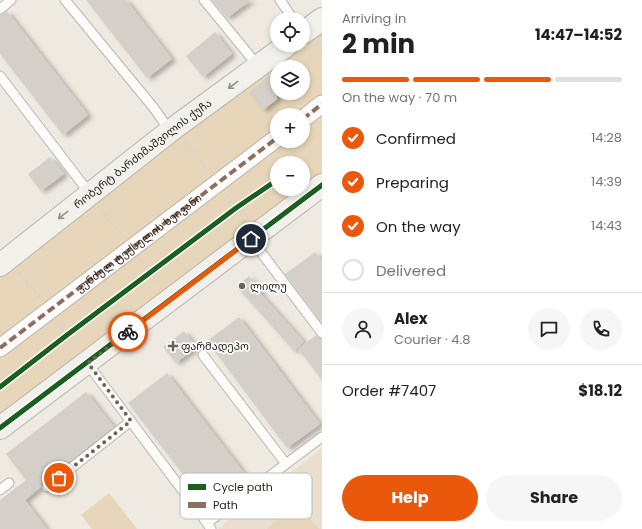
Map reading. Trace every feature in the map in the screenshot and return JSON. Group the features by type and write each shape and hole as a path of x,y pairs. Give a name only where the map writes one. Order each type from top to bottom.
{"street":[{"path":"310,28 322,19"},
{"name":"რობერტ ბარძიმაშვილის ქუჩა","path":"4,258 90,194 170,131 277,52"},
{"path":"310,113 322,104"},
{"name":"კუნძულ ტექსელის ხეივანი","path":"0,348 270,143"},
{"path":"0,428 322,185"}],"lane":[{"path":"0,9 11,0"},
{"path":"65,0 170,131"},
{"path":"204,0 258,66"},
{"path":"280,0 288,12"},
{"path":"0,76 90,194"},
{"path":"251,239 322,333"},
{"path":"203,355 286,464"},
{"path":"88,363 180,487"},
{"path":"47,487 131,421"},
{"path":"275,473 322,437"},
{"path":"0,490 9,483"},
{"path":"209,526 218,519"}],"path":[{"path":"229,213 242,204"},
{"path":"144,278 156,268"},
{"path":"61,340 73,330"}],"shaded area":[{"path":"322,23 322,173 310,182 310,156 270,156 270,196 292,196 0,421 0,273 270,64 270,100 310,100 310,60 275,60 285,52 310,52 310,32"},
{"path":"322,448 322,529 219,529 231,519 312,519 312,473 290,473"},
{"path":"109,493 137,529 92,529 81,515"},
{"path":"279,519 311,519 319,529 267,529"}],"building":[{"path":"86,0 126,0 172,59 147,78"},
{"path":"212,0 251,0 227,18"},
{"path":"7,11 88,115 63,135 0,54 0,15"},
{"path":"215,32 232,54 203,77 186,56"},
{"path":"270,75 270,100 276,100 263,110 249,92"},
{"path":"50,157 64,174 41,191 28,174"},
{"path":"315,252 322,261 322,323 285,274"},
{"path":"249,276 261,292 260,293 304,342 294,351 236,286"},
{"path":"239,317 320,424 287,448 207,341"},
{"path":"184,331 196,347 176,363 163,347"},
{"path":"316,335 322,339 322,380 298,349"},
{"path":"167,373 244,473 182,473 128,403"},
{"path":"86,392 114,427 43,482 41,487 25,500 47,529 0,529 0,500 26,480 6,454"}],"marked path":[{"path":"310,113 322,104"},
{"path":"0,348 270,143"}],"cycle path":[{"path":"0,387 236,208 270,185"},
{"path":"0,428 322,185"}],"way so far":[{"path":"59,478 131,421 88,363 128,332"}],"place":[{"name":"ლილუ","path":"242,286"},
{"name":"ფარმადეპო","path":"173,346"}],"route":[{"path":"128,332 251,239"}]}
